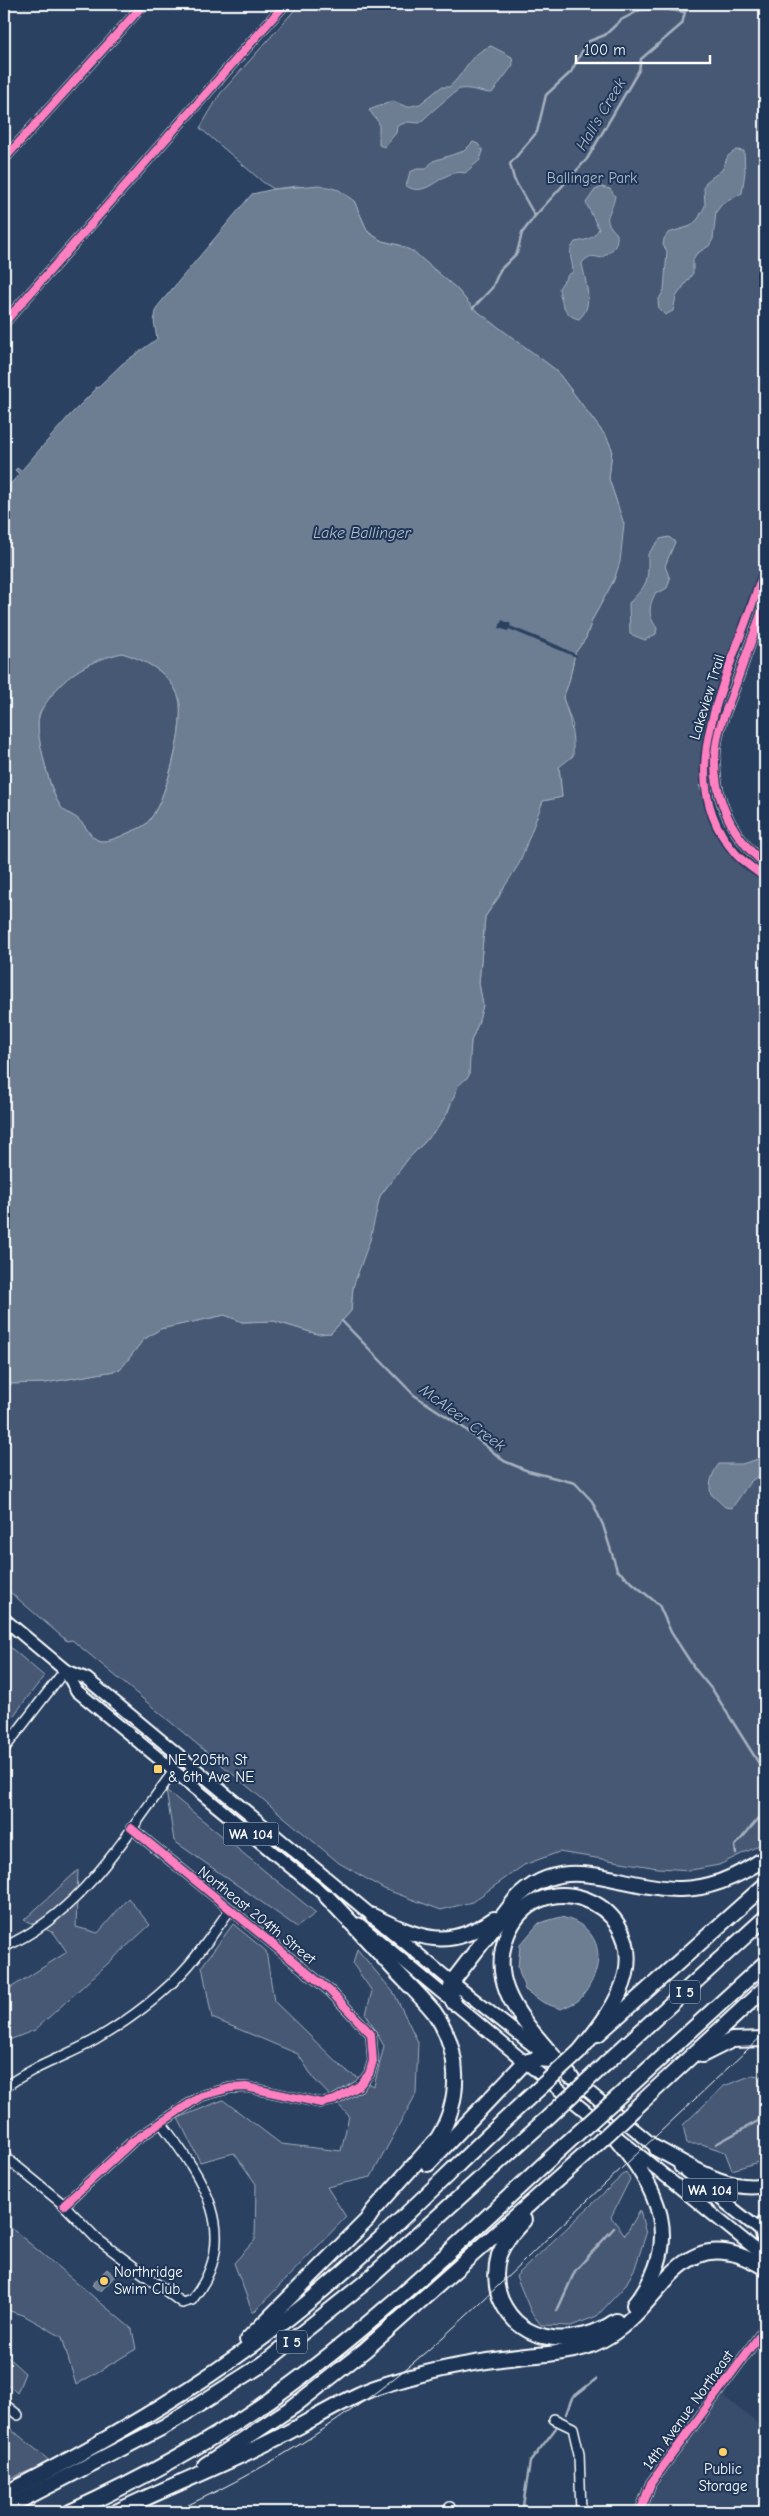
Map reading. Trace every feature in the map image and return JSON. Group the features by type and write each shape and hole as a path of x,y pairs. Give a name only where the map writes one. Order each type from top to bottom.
{"highway":[{"path":"454,2003 450,1992 452,1982 511,1906 535,1882 560,1874 596,1876 652,1888 679,1890 704,1887 722,1882 762,1860"},
{"path":"4,2494 128,2427 266,2335 308,2303 523,2103 765,1885"},
{"path":"570,2076 512,2001 502,1974 504,1946 513,1924 530,1906 552,1896 577,1896 602,1907 619,1926 627,1949 626,1975 618,1994 579,2052"},
{"path":"205,2376 260,2328 367,2220 430,2148 445,2127 455,2093 455,2068 448,2039 433,2012 327,1897"},
{"path":"373,1916 408,1931 443,1940 456,1939 475,1931 511,1906"},
{"name":"I 5","path":"4,2509 165,2426 263,2364 363,2284 765,1918"},
{"name":"I 5","path":"70,2512 150,2473 230,2426 277,2394 382,2310 765,1963"},
{"path":"161,2490 257,2431 328,2380 403,2318 586,2154 765,1988"},
{"path":"670,2076 722,2043 741,2038 765,2039"},
{"path":"367,2220 378,2216 525,2062 536,2059 552,2060"},
{"path":"575,2164 509,2237 497,2264 498,2290 510,2315 532,2333 552,2339 583,2336 601,2330 618,2319 640,2297 657,2264 661,2227 655,2197 642,2172 613,2134"},
{"path":"657,2149 722,2182 742,2187 765,2186"},
{"path":"116,2512 278,2438 361,2393 411,2377 466,2364 568,2352 592,2346 611,2335 637,2314 676,2268 695,2257 724,2252 738,2254 765,2268"}],"main road":[{"name":"WA 104","path":"4,1619 65,1670 87,1679 452,1982 552,2060 657,2149 764,2232"},
{"name":"WA 104","path":"65,1670 78,1691 525,2062 765,2257"},
{"path":"152,1732 175,1763 174,1771 181,1769 202,1773"},
{"path":"711,2212 736,2225 765,2250"}],"street":[{"path":"4,159 144,4"},
{"path":"4,323 36,289 285,4"},
{"path":"765,602 720,728 715,758 718,790 727,817 742,842 765,864"},
{"path":"4,1749 65,1670"},
{"path":"4,1947 40,1928 68,1906 96,1878 174,1771"},
{"name":"Northeast 204th Street","path":"132,1828 229,1911 330,1991 371,2034 373,2060 369,2074 359,2086 347,2095 321,2103 259,2088 230,2088 201,2096 162,2124"},
{"path":"4,2088 23,2074 66,2055 120,2025 157,1997 188,1966 229,1911"},
{"path":"4,2156 64,2206 103,2243 182,2303 192,2300 207,2275 216,2248 215,2221 209,2196 195,2169 162,2124 132,2142 64,2206"},
{"name":"14th Avenue Northeast","path":"640,2512 651,2483 765,2328"},
{"path":"4,2404 18,2415"},
{"path":"554,2418 573,2428 579,2454 581,2512"}],"shaded area":[{"name":"Public Storage","path":"721,2394 765,2430 765,2512 647,2512 644,2510 666,2473"}],"green space":[{"name":"Ballinger Park","path":"300,4 765,4 765,575 710,734 706,763 708,792 699,785 717,829 731,851 765,885 765,1839 756,1847 719,1865 691,1870 658,1868 559,1852 524,1865 472,1902 441,1910 384,1889 339,1863 106,1668 72,1640 67,1641 4,1587 4,1384 45,1383 120,1370 143,1340 160,1329 225,1315 242,1322 274,1321 317,1334 331,1333 351,1311 353,1287 380,1196 408,1159 425,1142 470,1052 471,1041 483,1005 479,983 485,917 499,897 543,801 562,797 559,766 573,726 563,698 569,682 575,653 586,638 592,620 614,580 618,506 609,479 612,449 607,438 556,370 473,308 456,288 399,245 382,241 368,232 354,201 298,186 274,189 264,183 200,128 220,94"},
{"path":"122,653 139,659 156,669 170,681 175,689 179,698 180,710 177,744 167,783 153,815 146,824 114,839 100,841 91,835 79,820 63,809 58,802 44,761 39,739 38,721 40,712 63,682 80,669 100,659"},
{"path":"4,1642 44,1676 4,1728"},
{"path":"166,1790 316,1913 297,1927 174,1841"},
{"path":"78,1870 76,1927 98,1933 128,1898 150,1925 35,2030 4,2042 4,1992 67,1952 54,1933 24,1920"},
{"path":"233,1924 266,1951 274,2001 346,2071 374,2086 384,2046 366,2014 372,1991 353,1964 357,1949 394,1993 418,2042 416,2094 371,2177 327,2187 346,2217 253,2313 234,2263 255,2240 256,2184 234,2153 200,2162 178,2118 223,2100 281,2144 341,2151 349,2116 314,2079 298,2054 212,2018 202,1966"},
{"path":"753,2075 765,2077 765,2160 732,2170 725,2152 702,2144 687,2144 683,2125 724,2086"},
{"path":"626,2172 630,2179 611,2217 625,2235 640,2211 646,2234 635,2268 625,2286 597,2316 571,2326 541,2325 531,2312 516,2276"},
{"path":"4,2222 132,2329 136,2349 76,2385 62,2337 25,2316 4,2309"},
{"path":"4,2354 25,2373 17,2393 4,2381"},
{"path":"4,2423 51,2462 4,2481"}],"water":[{"path":"491,46 512,57 513,65 492,93 460,89 420,123 407,122 397,126 396,133 384,147 379,145 379,123 369,110 393,101 407,107 420,104 441,87 449,87 477,54"},
{"path":"473,142 478,144 483,151 480,160 465,173 449,174 422,189 406,186 410,172 417,169 426,169 433,161 464,151"},
{"path":"736,150 744,151 745,172 742,193 722,204 716,212 713,239 709,246 696,254 693,260 693,273 676,297 673,311 665,315 659,309 658,301 664,290 667,251 663,245 664,239 668,233 691,226 698,219 705,206 704,187 706,182 722,170 728,156"},
{"name":"Lake Ballinger","path":"320,185 339,190 354,201 368,232 382,241 399,245 414,252 456,288 473,308 556,370 607,438 612,449 609,479 624,524 620,562 614,580 592,620 586,638 575,653 569,682 563,698 571,726 573,756 559,767 562,797 543,801 519,864 485,917 479,983 483,1005 471,1041 469,1076 458,1086 447,1114 437,1129 408,1159 380,1196 370,1240 353,1287 351,1311 331,1333 317,1334 274,1321 242,1322 225,1315 160,1329 143,1340 120,1370 45,1383 4,1384 4,492 19,474 15,470 17,468 21,471 69,416 95,390 95,387 97,388 122,364 157,339 154,321 157,307 252,194 274,189","holes":["122,653 156,669 170,681 175,689 179,698 180,710 177,744 173,764 161,800 146,824 122,836 100,841 91,835 79,820 63,809 55,796 40,744 39,716 55,691 80,669 100,659"]},
{"path":"602,187 610,189 615,196 608,219 617,234 617,239 613,249 605,256 601,258 590,257 582,263 588,300 587,307 579,319 570,315 564,307 559,288 568,275 573,272 570,253 572,246 575,242 591,237 599,229 586,203 595,190"},
{"path":"669,537 675,542 665,566 670,579 667,588 656,592 650,614 657,628 656,634 645,640 630,634 629,603 646,582 648,554 660,539"},
{"path":"758,1459 763,1467 761,1474 750,1482 732,1508 725,1507 711,1494 712,1478 719,1464 742,1464"},
{"path":"561,1917 576,1922 586,1929 594,1939 598,1961 595,1973 581,1998 561,2009 544,2003 525,1990 518,1967 520,1945 539,1923"},
{"name":"Northridge Swim Club","path":"107,2269 115,2276 100,2292 92,2285"}],"pier":[{"path":"502,620 511,624 510,626 577,655 576,657 509,629 508,631 499,628"}],"waterway":[{"name":"Hall's Creek","path":"473,308 492,288 500,270 517,253 522,233 535,216 587,159 639,70 641,59 682,24 685,12 692,4"},
{"path":"535,216 514,179 510,164 537,132 546,95 571,72 587,42 605,35 621,20 640,10 662,9 685,12"},
{"name":"McAleer Creek","path":"342,1321 414,1395 464,1428 504,1461 528,1471 575,1483 592,1501 603,1525 617,1570 659,1605 671,1632 695,1669 714,1692 765,1773"},
{"name":"McAleer Creek","path":"736,1854 735,1846 765,1811"},
{"name":"McAleer Creek","path":"716,2144 758,2121 765,2106"},
{"name":"McAleer Creek","path":"557,2311 575,2271 614,2228"},
{"name":"McAleer Creek","path":"566,2414 572,2398 596,2379"},
{"name":"McAleer Creek","path":"522,2512 530,2462 556,2428"}],"tram line":[{"path":"173,2512 265,2465 324,2429 381,2389 481,2302 765,2033"}],"cycle path":[{"path":"4,159 144,4"},
{"path":"4,323 285,4"},
{"name":"Lakeview Trail","path":"765,568 717,704 710,730 705,781 710,806 719,831 736,854 765,878"},
{"path":"765,602 722,722 715,753 715,771 723,806 740,838 765,864"},
{"path":"64,2205 132,2142 201,2096 230,2088 246,2087 321,2103 335,2100 359,2086 369,2074 373,2061 371,2034 330,1991 131,1828"},
{"path":"640,2512 651,2483 765,2328"}],"place":[{"name":"NE 205th St & 6th Ave NE","path":"158,1769"},
{"name":"Northridge Swim Club","path":"104,2281"},
{"name":"Public Storage","path":"723,2452"}]}
